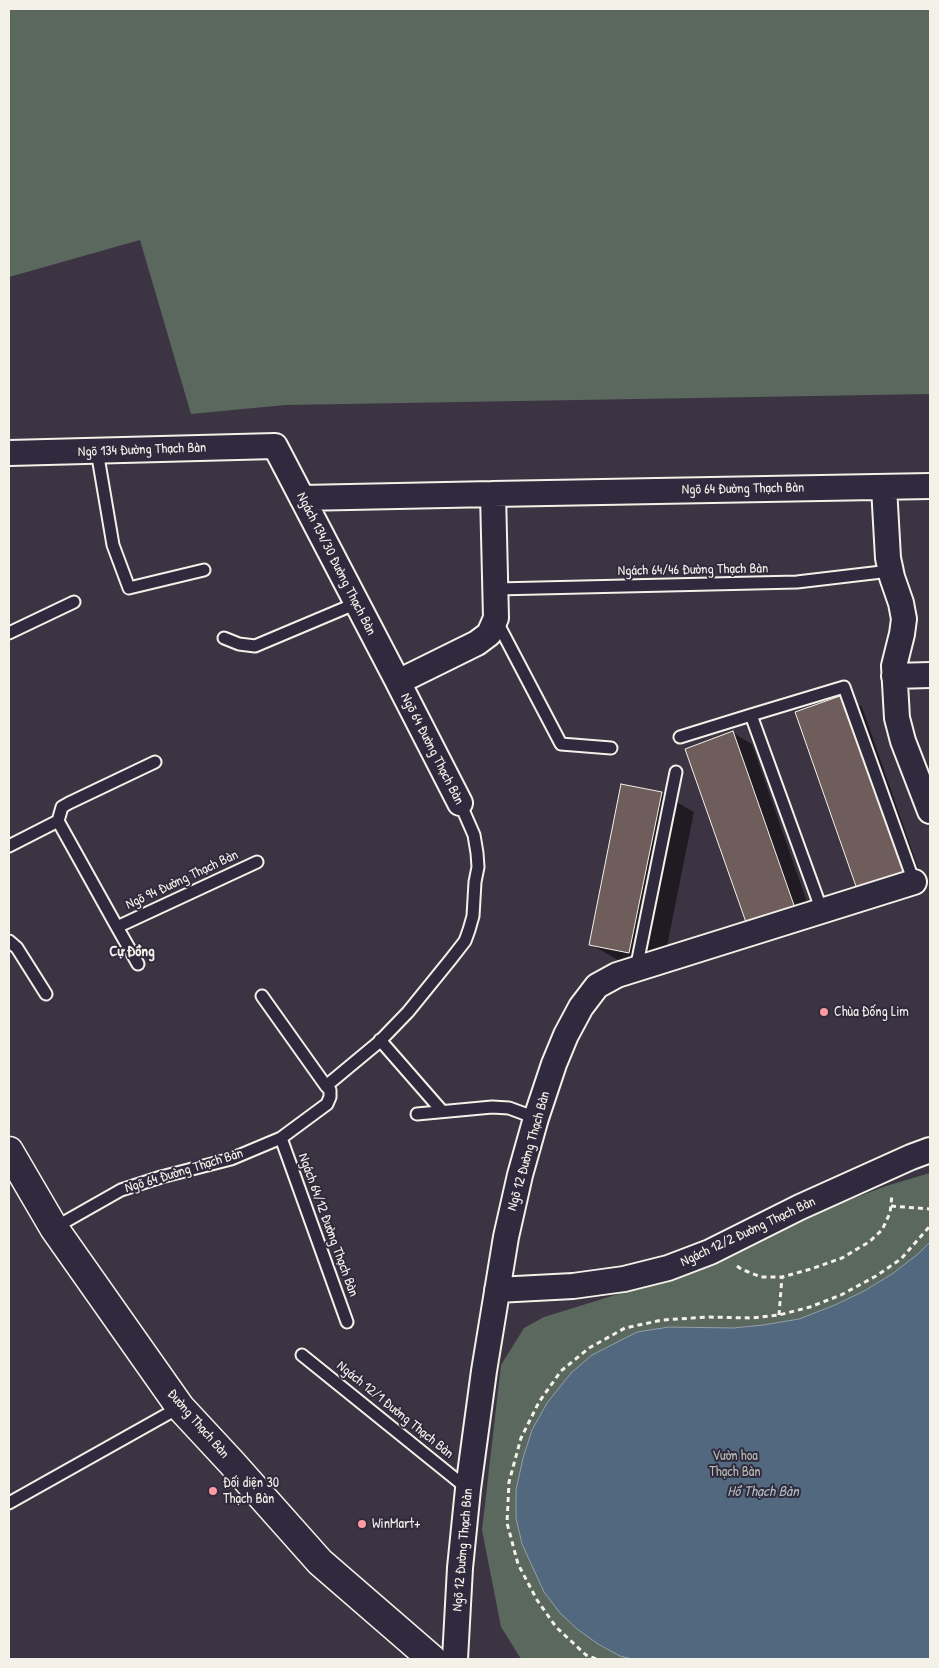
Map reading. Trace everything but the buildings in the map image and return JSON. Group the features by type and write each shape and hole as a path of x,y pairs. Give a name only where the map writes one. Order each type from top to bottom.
{"main road":[{"name":"Đường Thạch Bàn","path":"10,1157 54,1228 180,1407 320,1562 432,1659"}],"street":[{"name":"Ngõ 134 Đường Thạch Bàn","path":"9,453 275,446"},
{"name":"Ngách 134/30 Đường Thạch Bàn","path":"275,446 398,682"},
{"name":"Ngõ 64 Đường Thạch Bàn","path":"302,498 930,486"},
{"path":"884,487 888,558 904,619 894,666 898,718 903,740 930,812"},
{"path":"493,494 496,618"},
{"name":"Ngõ 64 Đường Thạch Bàn","path":"460,803 398,682 477,643 489,634 496,618"},
{"path":"894,676 930,675"},
{"name":"Ngõ 12 Đường Thạch Bàn","path":"455,1659 460,1568 468,1488 484,1371 506,1237 520,1175 536,1118 554,1064 566,1035 581,1007 597,986 617,975 914,882"},
{"name":"Ngách 12/2 Đường Thạch Bàn","path":"497,1290 572,1286 624,1279 668,1268 719,1247 887,1167 930,1150"}],"lane":[{"path":"97,451 113,545 129,588 204,570"},
{"name":"Ngách 64/46 Đường Thạch Bàn","path":"496,589 797,582 890,571"},
{"path":"9,633 74,602"},
{"path":"224,638 238,644 255,646 357,603"},
{"path":"496,618 561,744 611,748"},
{"path":"680,738 844,687 914,882"},
{"path":"752,715 822,911"},
{"path":"9,846 58,821 62,807 155,762"},
{"path":"636,969 676,772"},
{"name":"Ngõ 64 Đường Thạch Bàn","path":"54,1228 121,1190 161,1177 231,1159 281,1138 327,1104 330,1090 326,1086 380,1040 408,1012 465,941 473,916 478,867 474,835 460,803"},
{"name":"Ngõ 94 Đường Thạch Bàn","path":"58,821 117,927 257,862"},
{"path":"117,927 138,964"},
{"path":"9,941 17,948 46,994"},
{"path":"262,996 326,1086"},
{"path":"380,1040 442,1111"},
{"path":"417,1114 501,1107 536,1118"},
{"name":"Ngách 64/12 Đường Thạch Bàn","path":"281,1138 347,1322"},
{"name":"Ngách 12/1 Đường Thạch Bàn","path":"302,1356 468,1488"},
{"path":"9,1503 180,1407"}],"path":[{"path":"719,1247 740,1269 761,1277 782,1277 842,1258 869,1242 882,1230 890,1213 891,1206 892,1191 887,1167"},
{"path":"891,1206 930,1209"},
{"path":"596,1659 586,1655 556,1627 537,1600 518,1564 507,1523 509,1482 521,1438 539,1402 561,1371 589,1348 625,1328 662,1320 708,1317 752,1318 779,1315 810,1307 841,1295 876,1276 901,1259 930,1226"},
{"path":"779,1315 782,1277"}],"green space":[{"path":"9,9 930,9 930,394 285,405 191,414 140,240 9,277"},
{"name":"Hồ Thạch Bàn","path":"930,1173 930,1659 521,1659 501,1627 482,1530 501,1365 524,1328 544,1317 709,1266 821,1211 886,1186"}],"water":[{"name":"Hồ Thạch Bàn","path":"930,1242 930,1659 633,1659 620,1656 598,1644 577,1629 560,1613 544,1592 522,1544 516,1518 516,1490 532,1430 547,1403 571,1373 592,1355 637,1332 669,1327 733,1328 799,1319 864,1291 892,1274"}],"place":[{"name":"Chùa Đống Lim","path":"824,1012"},
{"name":"Đối diện 30 Thạch Bàn","path":"213,1491"},
{"name":"WinMart+","path":"362,1524"}],"district":[{"name":"Cự Đồng","path":"132,952"}],"park label":[{"name":"Vườn hoa Thạch Bàn","path":"735,1464"}]}
